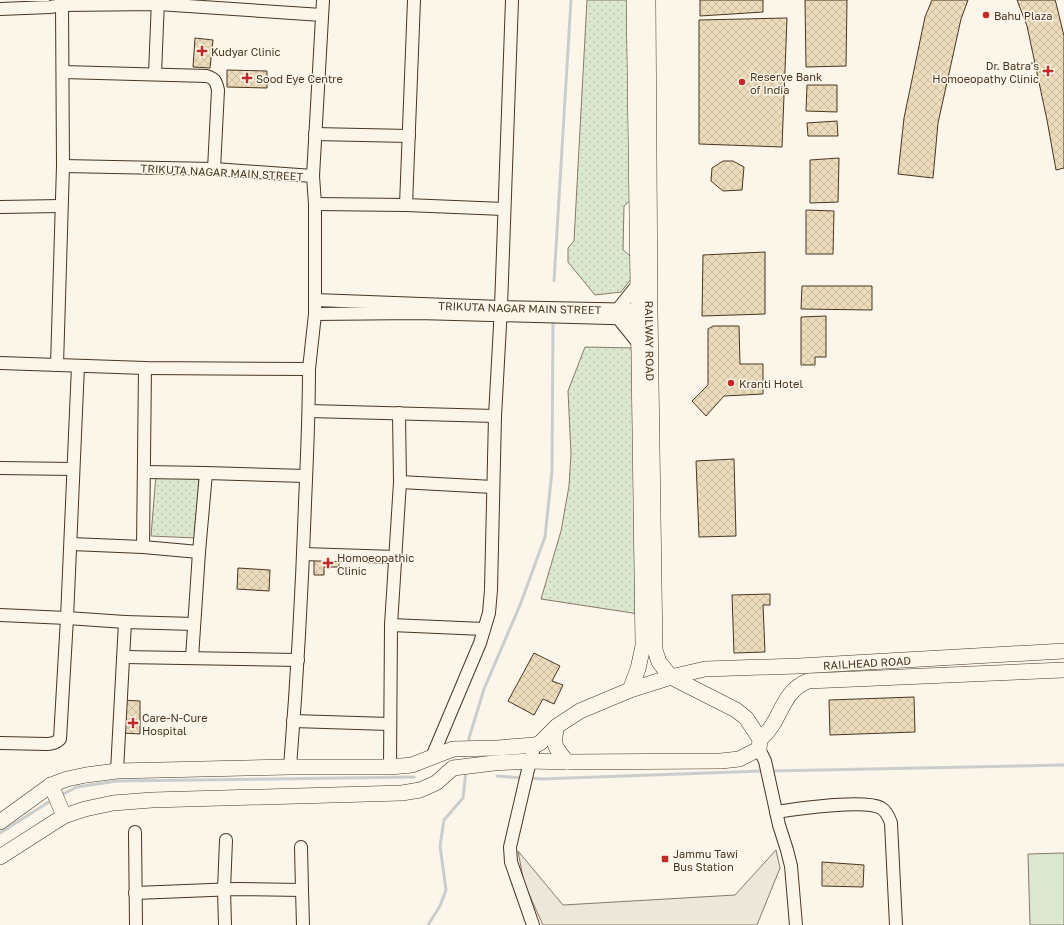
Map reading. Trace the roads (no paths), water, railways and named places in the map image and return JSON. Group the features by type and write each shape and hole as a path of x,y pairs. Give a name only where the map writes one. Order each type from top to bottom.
{"main road":[{"path":"630,690 638,669 643,646 648,574 639,344 644,314 638,284 634,0"},
{"name":"RAILWAY ROAD","path":"648,0 644,314 648,574 655,650 659,662 671,677"},
{"name":"RAILHEAD ROAD","path":"535,745 540,743 557,726 580,711 630,690 671,677 705,669 799,666 1064,651"},
{"name":"RAILHEAD ROAD","path":"762,750 767,734 784,701 793,689 808,681 1064,670"},
{"path":"0,822 53,790 67,779 117,771 290,767 390,767 412,765 453,749 496,756 529,765 567,762 720,761 739,759 762,750 746,718 736,710 705,693 671,677"},
{"path":"557,726 554,739 556,748 567,762"},
{"path":"0,856 63,813 113,803 152,800 402,793 420,790 436,783 453,768 535,745"},
{"path":"53,790 63,813"}],"street":[{"path":"313,176 323,0"},
{"path":"406,205 414,0"},
{"path":"432,757 480,643 489,613 491,590 495,416 501,311 512,0"},
{"path":"0,9 50,4 62,5 158,2 258,5 322,15"},
{"path":"155,74 158,2"},
{"path":"57,365 63,166 62,5"},
{"path":"63,72 207,76 214,78 217,83 218,90 214,169"},
{"path":"315,134 409,136"},
{"name":"TRIKUTA NAGAR MAIN STREET","path":"63,166 214,169 313,176 316,204 315,300 501,311 644,314"},
{"path":"316,204 406,205 504,209"},
{"path":"0,207 61,206"},
{"path":"638,284 618,314 639,344"},
{"path":"290,767 298,660 303,554 309,411 308,370 315,314 315,300"},
{"path":"315,314 501,311"},
{"path":"0,363 145,368 308,370"},
{"path":"0,743 53,744 60,739 78,366"},
{"path":"143,547 145,368"},
{"path":"309,411 495,416"},
{"path":"390,767 389,724 391,625 400,482 399,413"},
{"path":"0,468 73,469"},
{"path":"144,472 306,476"},
{"path":"192,658 206,473"},
{"path":"400,482 494,487"},
{"path":"70,544 143,547 199,552"},
{"path":"303,554 396,557"},
{"path":"0,615 194,624"},
{"path":"117,771 125,622"},
{"path":"391,625 484,629"},
{"path":"124,657 298,660"},
{"path":"293,721 389,724"},
{"path":"533,925 511,862 510,847 535,745"},
{"path":"762,750 779,825 788,850 791,866 796,925"},
{"path":"776,812 799,808 863,804 882,808 888,815 890,823 896,925"},
{"path":"135,832 136,925"},
{"path":"225,925 224,890 226,840"},
{"path":"301,847 303,925"},
{"path":"136,893 224,890 302,890"}],"waterway":[{"path":"554,281 571,0"},
{"path":"469,745 469,738 484,689 520,605 545,537 552,471 553,319"},
{"path":"771,771 1064,765"},
{"path":"428,925 440,906 446,890 440,846 444,820 463,798 466,771"},
{"path":"529,778 541,779 763,771"},
{"path":"497,776 523,778"},
{"path":"61,795 77,787 117,781 414,777"},
{"path":"0,833 52,800"}],"place":[{"name":"Bahu Plaza","path":"986,15"},
{"name":"Kudyar Clinic","path":"202,51"},
{"name":"Dr. Batra's Homoeopathy Clinic","path":"1048,71"},
{"name":"Sood Eye Centre","path":"247,78"},
{"name":"Reserve Bank of India","path":"742,82"},
{"name":"Kranti Hotel","path":"731,383"},
{"name":"Homoeopathic Clinic","path":"328,563"},
{"name":"Care-N-Cure Hospital","path":"133,723"},
{"name":"Jammu Tawi Bus Station","path":"665,859"}]}
